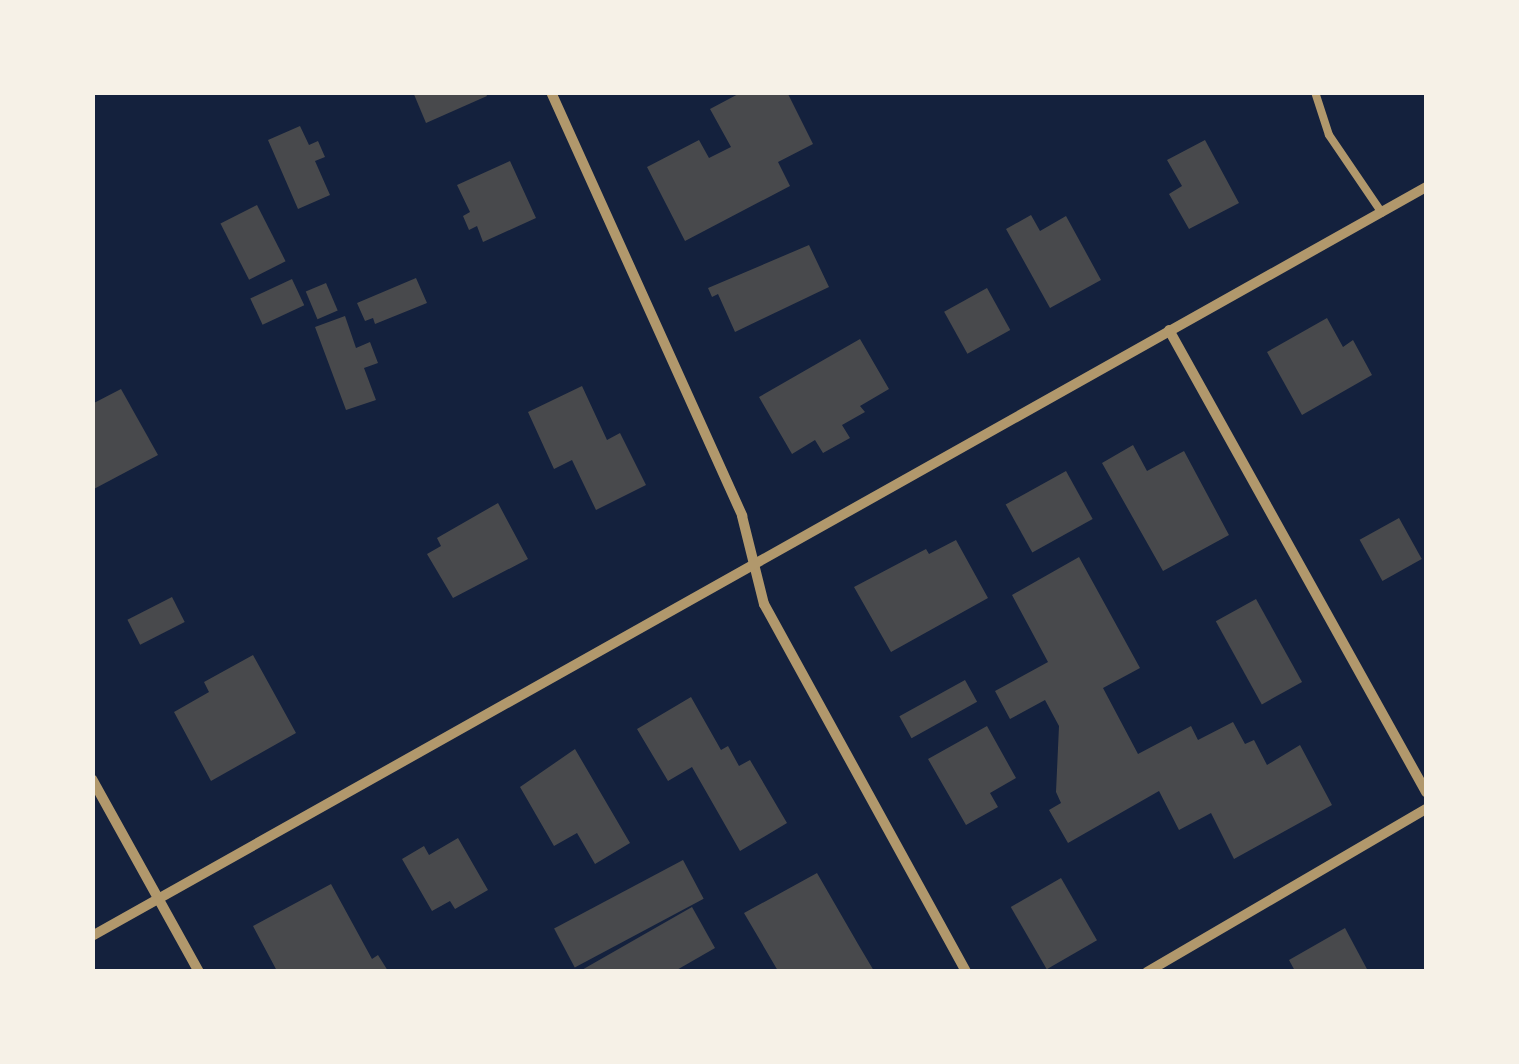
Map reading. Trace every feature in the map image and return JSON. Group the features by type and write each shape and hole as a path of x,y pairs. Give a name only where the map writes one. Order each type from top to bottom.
{"street":[{"path":"550,92 742,516 769,613 966,972"},
{"path":"92,936 1426,188"},
{"path":"1169,330 1426,792"},
{"path":"92,779 199,972"},
{"path":"1148,972 1426,809"}],"lane":[{"path":"1314,92 1329,135 1382,213"}],"building":[{"path":"413,92 485,92 487,96 426,123"},
{"path":"742,92 787,92 813,144 778,162 790,186 685,241 647,167 699,140 709,158 731,147 710,109"},
{"path":"300,126 309,145 318,141 325,157 315,161 330,195 298,209 268,140"},
{"path":"1205,140 1239,203 1189,229 1169,194 1182,186 1167,160"},
{"path":"510,161 536,218 483,242 477,226 469,230 463,216 470,212 457,185"},
{"path":"257,205 286,261 249,280 220,224"},
{"path":"1031,215 1040,231 1066,216 1101,280 1050,308 1006,229"},
{"path":"809,245 829,287 735,332 718,294 712,297 708,288"},
{"path":"416,278 427,303 375,324 373,318 365,321 357,303"},
{"path":"292,279 304,305 263,325 250,298"},
{"path":"326,283 338,311 317,319 306,292"},
{"path":"987,288 1010,330 967,354 944,312"},
{"path":"345,316 356,348 370,342 378,363 364,368 376,400 346,410 315,327"},
{"path":"1327,318 1343,347 1353,340 1372,375 1302,415 1267,352"},
{"path":"860,339 889,389 860,406 865,412 842,425 850,438 823,453 815,440 792,454 759,397"},
{"path":"582,386 607,440 620,433 646,485 596,510 572,460 554,469 528,412"},
{"path":"121,389 158,455 92,490 92,404"},
{"path":"1133,445 1147,471 1184,451 1229,535 1163,571 1102,463"},
{"path":"1066,471 1093,519 1032,553 1006,504"},
{"path":"498,503 528,559 453,598 427,554 441,546 437,538"},
{"path":"1399,518 1422,559 1382,581 1360,540"},
{"path":"956,540 988,598 891,652 854,587 926,549 929,554"},
{"path":"1079,557 1140,668 1103,688 1138,754 1191,726 1198,740 1233,722 1245,744 1254,740 1267,765 1300,745 1332,805 1234,859 1211,813 1179,830 1159,791 1068,843 1049,810 1061,803 1056,792 1059,726 1045,700 1010,719 995,691 1048,662 1012,595"},
{"path":"172,597 185,622 140,645 127,620"},
{"path":"1256,599 1302,682 1262,704 1216,621"},
{"path":"253,655 296,733 211,781 174,712 209,692 204,682"},
{"path":"965,680 977,702 912,738 899,716"},
{"path":"691,697 721,750 728,746 739,766 750,760 787,823 740,851 692,767 668,781 637,729"},
{"path":"987,726 1016,778 990,793 998,807 966,825 928,759"},
{"path":"575,749 630,843 595,864 577,833 554,846 520,787"},
{"path":"458,838 488,890 455,909 450,901 432,911 402,859 424,846 429,855"},
{"path":"683,860 704,899 575,967 554,929"},
{"path":"817,873 874,971 778,971 744,913"},
{"path":"1061,878 1097,940 1047,969 1011,907"},
{"path":"331,884 372,959 378,955 388,971 277,971 253,926"},
{"path":"692,907 715,948 675,971 580,971"},
{"path":"1345,928 1368,971 1295,971 1289,960"}]}
